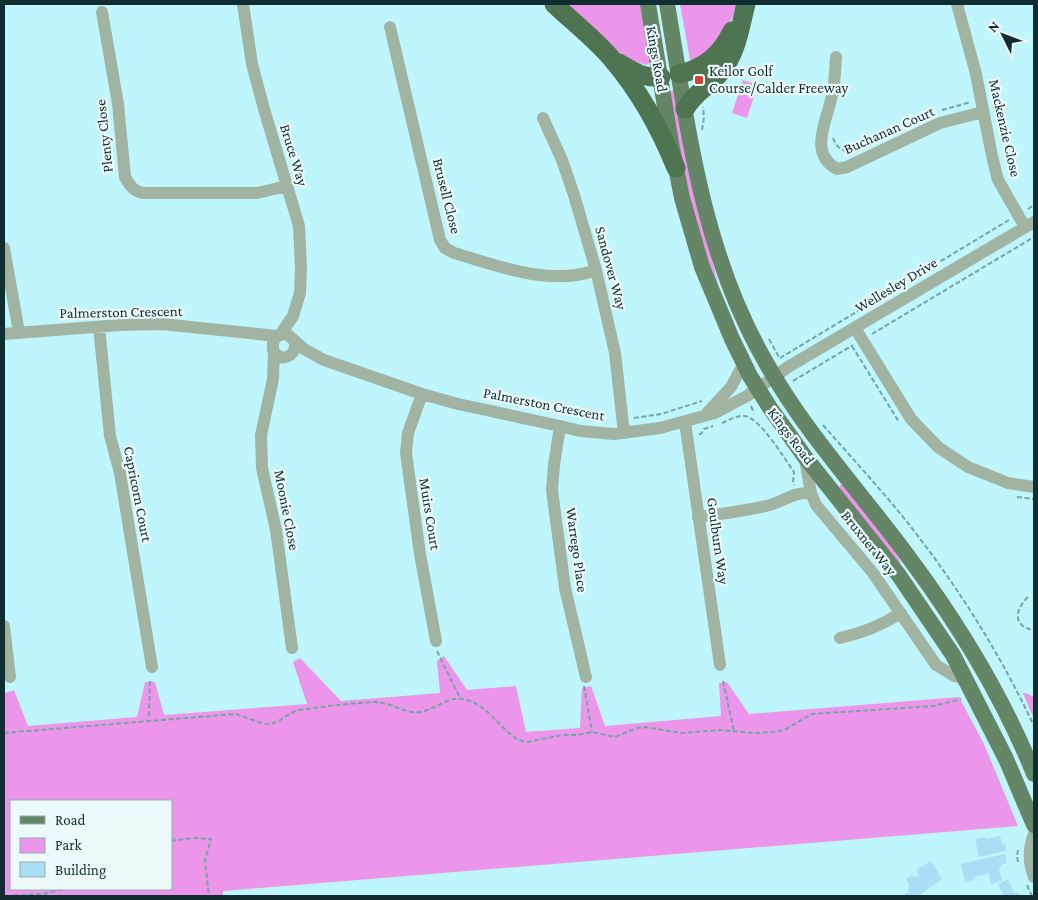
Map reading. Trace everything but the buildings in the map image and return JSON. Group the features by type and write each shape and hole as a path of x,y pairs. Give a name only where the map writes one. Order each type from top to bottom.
{"highway":[{"path":"554,4 612,58 646,105 662,135 676,168"},
{"path":"679,74 694,70 720,52 745,4"},
{"path":"685,108 697,93 715,78 729,62 738,36 745,4"},
{"path":"612,58 640,75 653,78 660,77"}],"main road":[{"name":"Kings Road","path":"648,4 676,168 688,223 712,294 744,363 752,392 770,408 804,457 903,581 953,655 1006,759 1034,825"},
{"name":"Kings Road","path":"667,4 702,203 719,259 746,325 779,368 794,410 910,558 967,642 1011,724 1034,774"},
{"path":"660,77 679,74"},
{"path":"966,679 983,671"}],"street":[{"name":"Bruce Way","path":"243,4 252,64 299,226 300,293 292,316 279,335"},
{"name":"Mackenzie Close","path":"957,4 976,74 998,180 1029,225"},
{"name":"Plenty Close","path":"102,12 118,104 125,177 130,187 144,193 257,193 286,186"},
{"name":"Brusell Close","path":"390,27 440,240 444,248 454,253 526,273 559,277 596,270"},
{"name":"Buchanan Court","path":"836,57 832,96 820,137 822,152 825,158 837,169 847,167 940,123 983,112"},
{"name":"Sandover Way","path":"543,118 562,160 596,270 615,353 624,433"},
{"name":"Wellesley Drive","path":"752,392 779,368 855,328 1029,225"},
{"path":"4,248 19,332"},
{"name":"Bruce Way","path":"292,316 295,341"},
{"name":"Palmerston Crescent","path":"4,334 162,324 240,334 279,335"},
{"name":"Capricorn Court","path":"99,327 110,436 120,473 152,666"},
{"path":"855,328 911,419 938,447 968,467 1008,482 1034,487"},
{"name":"Palmerston Crescent","path":"240,334 266,345 274,351"},
{"path":"279,335 288,335 295,341 295,349 290,356 281,357 274,351 273,342 279,335"},
{"name":"Palmerston Crescent","path":"295,341 304,350 324,360 422,394 458,404 596,432 624,433 685,422 726,408 752,392"},
{"name":"Moonie Close","path":"274,351 273,379 260,435 262,468 276,530 292,648"},
{"name":"Palmerston Crescent","path":"290,356 324,360"},
{"name":"Moonie Close","path":"273,379 280,367 290,356"},
{"path":"705,416 731,387 744,363"},
{"name":"Muirs Court","path":"422,394 408,433 406,453 420,554 436,641"},
{"name":"Goulburn Way","path":"685,422 720,665"},
{"name":"Warrego Place","path":"560,426 552,490 565,588 586,677"},
{"name":"Bruxner Way","path":"804,457 808,472 810,494 816,505 873,573 936,665 954,676 966,679"},
{"path":"698,517 756,508 782,501 796,494 810,494"},
{"path":"840,638 869,630 886,623 901,613"},
{"path":"4,626 10,677"},
{"path":"1034,834 1029,857 1034,877"}],"path":[{"path":"697,93 704,112 701,134"},
{"path":"935,112 971,102"},
{"path":"832,136 838,146 847,152 886,136"},
{"path":"779,368 1009,220"},
{"path":"767,335 779,368 792,384 1034,237"},
{"path":"749,418 754,413 752,392"},
{"path":"623,420 661,414 709,399"},
{"path":"819,419 881,490 943,570 984,634 1012,682 1034,726"},
{"path":"1028,597 1020,604 1018,612 1019,621 1026,629 1034,630"},
{"path":"436,641 437,652 460,698"},
{"path":"586,677 583,686 592,732"},
{"path":"149,716 150,681"},
{"path":"723,681 734,731"},
{"path":"4,732 236,714 268,724 278,721 296,710 377,702 400,709 420,712 455,698 460,698 482,707 514,737 523,742 592,732 615,737 637,728 645,727 682,733 713,730 755,733 774,732 784,730 812,714 934,706 964,698"},
{"path":"172,841 192,838 211,839 205,860 209,896"},
{"path":"6,896 43,894 62,890"},
{"path":"58,891 59,896"}],"green space":[{"path":"563,4 642,4 652,61 646,65 612,47"},
{"path":"680,4 738,4 725,34 691,65"},
{"path":"743,80 758,85 747,118 732,113"},
{"path":"676,90 705,233 718,284 699,242 668,92"},
{"path":"843,483 887,539 901,562 897,565 849,502 839,486"},
{"path":"444,656 467,690 516,686 526,732 580,728 582,688 591,686 605,726 721,716 719,683 727,682 749,714 959,697 984,744 1018,826 223,891 223,896 4,896 5,693 14,690 28,726 137,717 145,682 155,682 164,715 307,704 293,662 300,658 341,701 440,693 437,661"},
{"path":"1023,693 1034,697 1034,719"}],"place":[{"name":"Keilor Golf Course/Calder Freeway","path":"699,80"}]}
